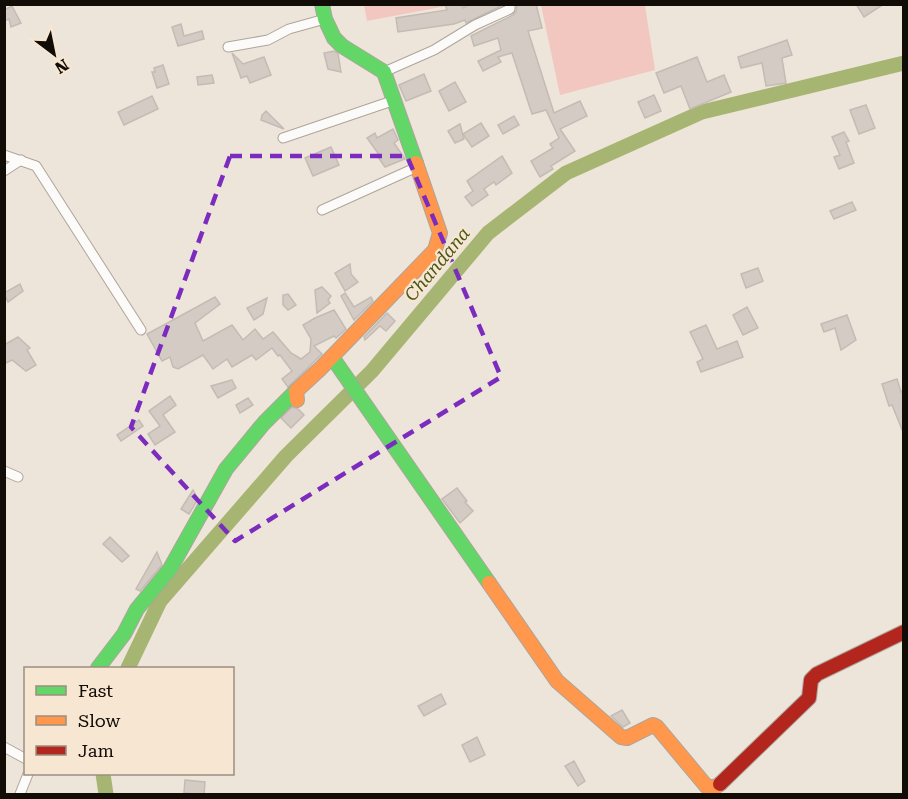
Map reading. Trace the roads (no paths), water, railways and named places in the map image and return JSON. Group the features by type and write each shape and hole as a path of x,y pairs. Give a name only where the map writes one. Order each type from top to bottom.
{"street":[{"path":"99,667 124,634 137,609 171,569 226,469 264,423 334,360 435,250 440,233 384,72 342,46 334,38 325,20 322,4"},
{"path":"384,72 434,50 475,25 511,8 510,4"},
{"path":"228,47 268,40 289,29 325,20"},
{"path":"283,138 395,100"},
{"path":"4,154 36,166 141,330"},
{"path":"4,171 21,160"},
{"path":"322,210 417,167"},
{"path":"334,360 557,681 621,737 627,738 653,725 657,727 707,787 720,791 724,781 809,698 811,680 817,674 903,632"},
{"path":"4,471 18,477"},
{"path":"4,747 24,758"},
{"path":"20,795 28,775"}],"waterway":[{"name":"Chandana","path":"128,667 160,601 286,456 372,371 488,233 566,173 702,112 904,63"},
{"name":"Chandana","path":"103,775 106,794"}]}
